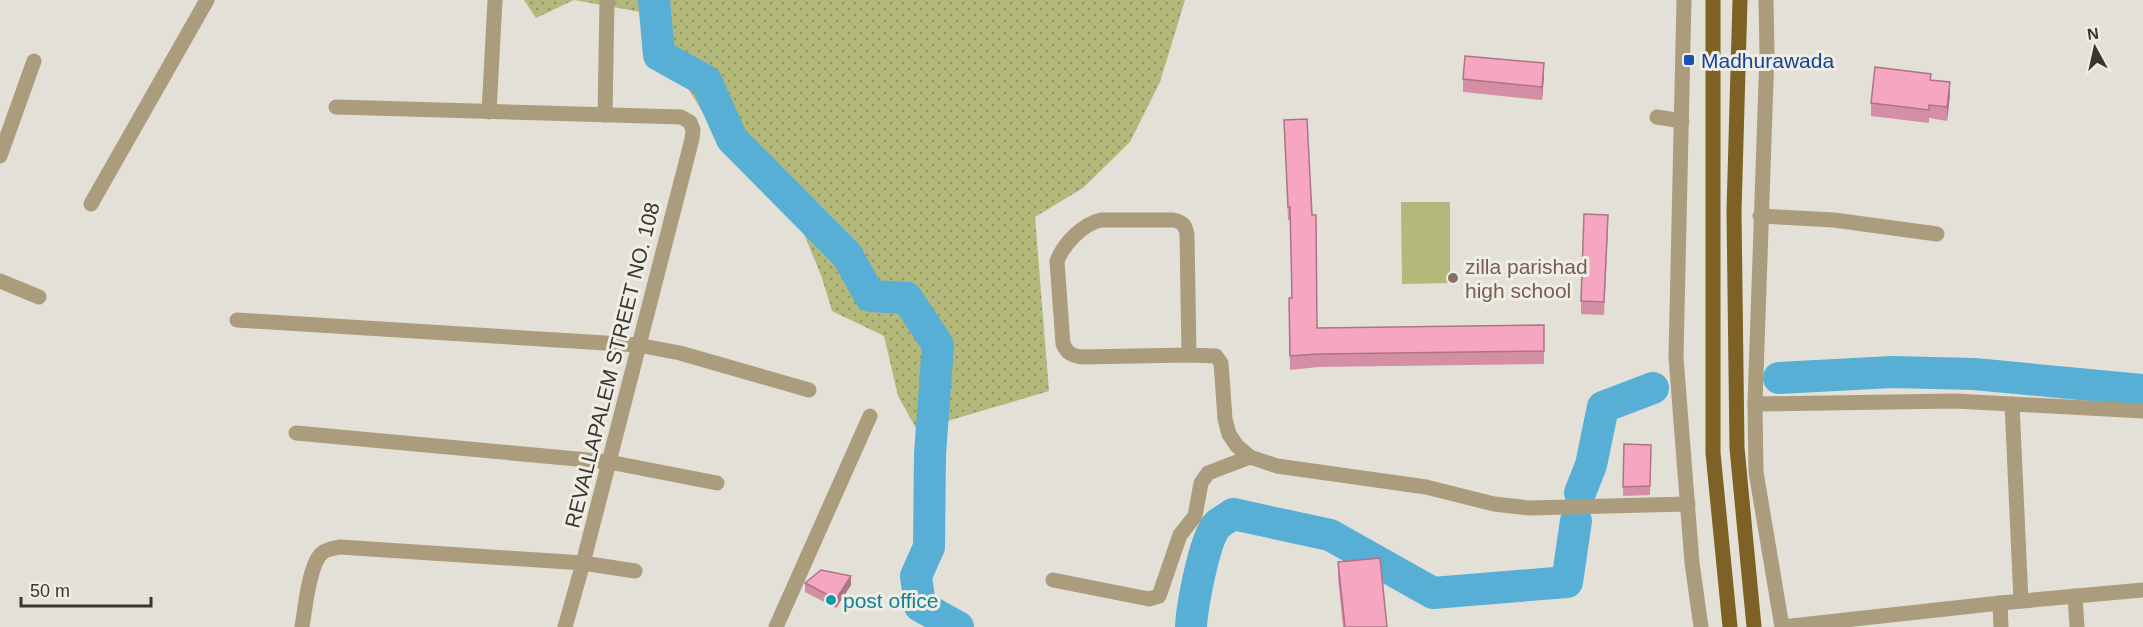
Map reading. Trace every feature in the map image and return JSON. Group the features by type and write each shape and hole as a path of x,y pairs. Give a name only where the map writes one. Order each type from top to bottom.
{"main road":[{"path":"1713,0 1713,453 1730,627"},
{"path":"1740,0 1734,211 1737,448 1754,627"}],"street":[{"path":"91,204 207,0"},
{"path":"489,112 495,0"},
{"path":"336,107 605,115 607,0"},
{"path":"1684,0 1676,357 1692,563 1701,627"},
{"path":"1766,0 1767,53 1755,404 1756,472 1782,627 2143,590"},
{"path":"0,156 34,61"},
{"name":"REVALLAPALEM STREET NO. 108","path":"565,627 693,130 690,122 681,117 605,115"},
{"path":"1657,117 1682,121"},
{"path":"1760,216 1834,220 1937,234"},
{"path":"1189,355 1187,234 1182,222 1101,220 1091,222 1083,228 1059,254 1056,261 1063,344 1066,351 1072,356 1081,357 1216,356 1221,363 1225,419 1229,434 1237,446 1250,456 1277,466 1426,487 1494,504 1528,508 1688,504"},
{"path":"0,281 39,297"},
{"path":"237,320 638,345 680,353 809,390"},
{"path":"1755,404 1955,401 2143,411"},
{"path":"2012,404 2021,601"},
{"path":"776,627 870,416"},
{"path":"296,433 609,462 717,483"},
{"path":"1053,580 1149,599 1159,596 1180,535 1195,516 1201,483 1208,473 1218,467 1250,456"},
{"path":"302,627 315,564 321,553 340,547 583,563 635,571"},
{"path":"2075,596 2077,627"},
{"path":"2000,603 2001,627"}],"green space":[{"path":"524,0 574,0 536,18"},
{"path":"574,0 1185,0 1160,82 1130,142 1083,188 1035,217 1049,391 917,430 898,396 884,336 832,311 821,275 798,220 762,188 705,116 641,12"},
{"path":"1401,202 1450,202 1450,283 1402,284"}],"building":[{"path":"1465,56 1544,63 1542,87 1463,79"},
{"path":"1875,67 1931,74 1930,80 1950,82 1947,107 1929,105 1929,110 1871,103"},
{"path":"1307,119 1312,215 1316,215 1317,328 1544,325 1544,351 1290,356 1289,298 1292,298 1290,207 1288,207 1284,120"},
{"path":"1584,214 1608,215 1604,302 1581,301"},
{"path":"1624,444 1651,445 1650,486 1623,487"},
{"path":"1380,558 1387,627 1345,627 1338,562"},
{"path":"821,570 851,576 836,599 805,583"}],"waterway":[{"path":"654,0 659,55 706,81 732,139 847,255 870,296 907,298 938,345 930,454 929,547 916,576 920,606 958,627"},
{"path":"1779,378 1892,372 1974,374 2143,390"},
{"path":"1580,493 1591,465 1603,407 1653,388"},
{"path":"1191,627 1196,590 1212,533 1217,525 1233,514 1330,535 1433,593 1567,582 1576,521"}],"place":[{"name":"Madhurawada","path":"1689,60"},
{"name":"zilla parishad high school","path":"1453,278"},
{"name":"post office","path":"831,600"}]}
